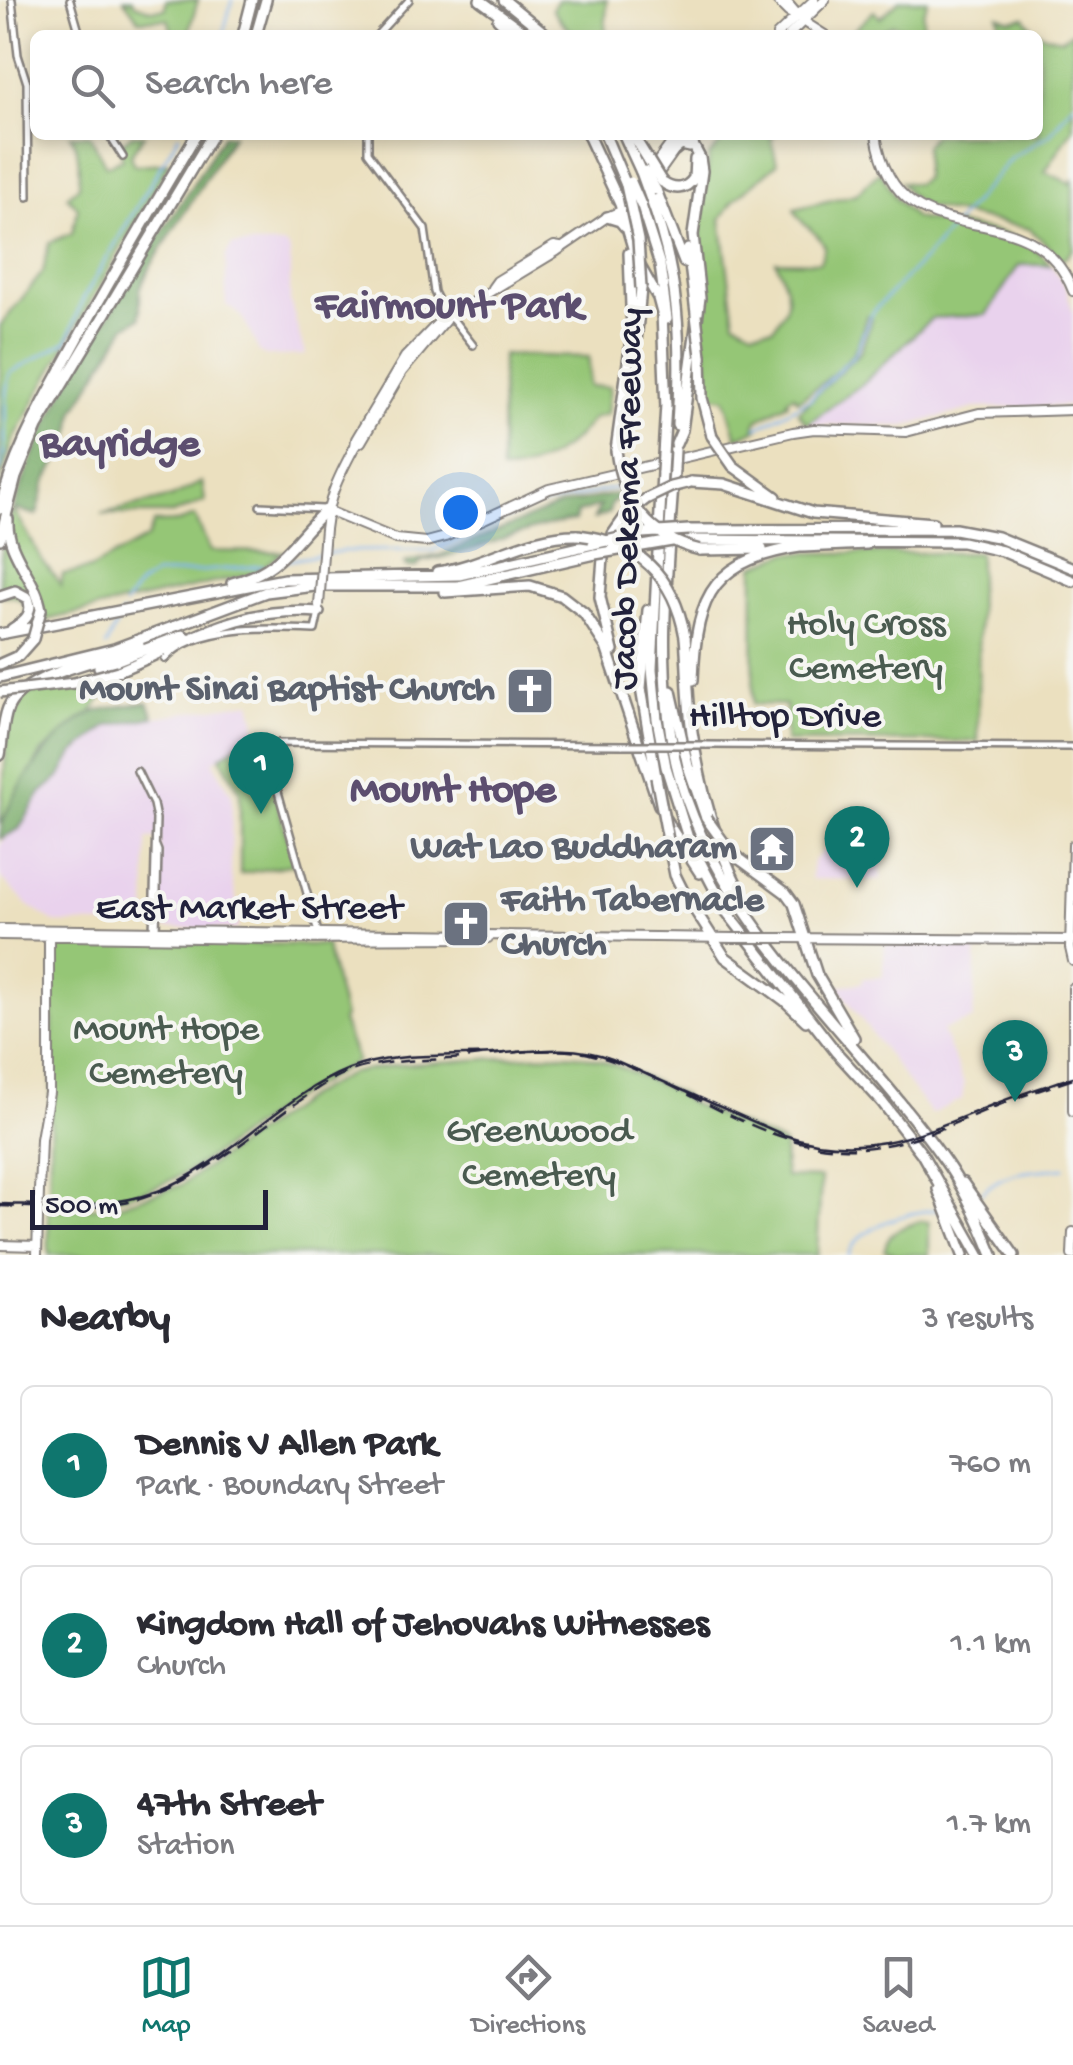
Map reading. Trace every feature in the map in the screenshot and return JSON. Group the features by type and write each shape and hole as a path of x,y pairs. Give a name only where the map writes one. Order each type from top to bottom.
{"highway":[{"path":"242,30 250,0"},
{"path":"257,30 266,0"},
{"path":"504,0 541,30"},
{"path":"482,1 510,30"},
{"path":"482,1 521,30"},
{"path":"0,509 32,421 94,305 193,140"},
{"path":"0,501 44,414 209,140"},
{"path":"590,140 621,208 636,261 658,298 666,409"},
{"path":"610,140 628,184 641,288 636,346 618,428"},
{"path":"630,140 680,246 696,314 702,398 712,436 733,466 760,488 780,500 830,516"},
{"path":"656,190 681,189 691,183 696,164 685,140"},
{"path":"676,447 682,430 699,310 693,235 701,188 700,158 686,140"},
{"path":"675,150 681,145 690,148"},
{"name":"Jacob Dekema Freeway","path":"644,167 656,190 678,305 679,386 664,648 667,716 689,805 732,893 946,1162 993,1255"},
{"name":"Jacob Dekema Freeway","path":"628,184 650,225 667,306 669,350 652,669 666,767 688,838 726,911 922,1154 979,1255"},
{"path":"691,289 688,237 701,188"},
{"path":"607,217 620,221 626,231 632,333 616,450 625,491 639,514 666,537 700,550 738,552 900,540"},
{"path":"0,539 13,476"},
{"path":"1,663 18,656 33,639 41,610 36,588 10,542 7,524 13,476"},
{"path":"612,534 627,514 671,486 691,482 724,484 792,508 830,516 937,523 997,536 1073,568"},
{"path":"152,604 260,574 286,555 326,510"},
{"path":"688,535 955,528"},
{"path":"384,576 450,570 532,541 578,534 618,545 654,568 673,594 685,636 691,722 706,799 730,874 748,907 810,994"},
{"path":"2,676 108,658 253,595 332,586 458,586 597,552 642,534 948,540 983,545 1073,580"},
{"path":"691,722 698,627 712,592 730,571 749,558 806,546"},
{"path":"3,633 284,579 473,573 597,552"},
{"path":"597,552 600,602 634,732"},
{"path":"655,583 650,596 641,679 645,722 675,875 725,958 784,1000 836,1052"},
{"path":"332,586 447,592 525,586 562,596 584,613 601,636 668,825 726,911"},
{"path":"0,596 15,591 25,594 30,604 26,621 3,633"},
{"path":"0,754 11,702 31,682 222,622 260,613 319,608"},
{"path":"0,692 58,686 118,671 222,622"},
{"path":"664,648 675,716 706,818 741,860 786,892 826,992 878,1076"},
{"path":"922,1154 963,1255"},
{"path":"946,1162 1014,1255"}],"main road":[{"path":"776,0 817,30"},
{"path":"785,0 800,19"},
{"path":"792,30 814,0"},
{"path":"785,30 824,0"},
{"path":"621,208 680,140"},
{"path":"319,608 326,510 334,484 405,357 436,324 450,320 492,288 498,288 621,208 656,178 681,140"},
{"path":"877,140 883,164 896,188 924,211 948,220 1026,236 1061,266 1073,291"},
{"path":"326,510 396,539 426,542 549,489 792,432 898,432 924,429 979,413 1073,410"},
{"path":"1073,846 1073,960"},
{"name":"East Market Street","path":"0,932 1072,940"},
{"path":"275,940 318,932"},
{"path":"0,1245 37,1250 41,1139 49,1093 49,933"},
{"name":"East Market Street","path":"155,934 275,940 497,936"},
{"path":"1073,988 1073,1110"},
{"path":"1072,1255 1073,1232"}],"street":[{"path":"12,0 18,55 26,83 28,197"},
{"path":"70,0 79,30"},
{"path":"382,30 409,0"},
{"path":"112,140 123,157"},
{"path":"368,140 368,152 421,220 428,240 434,292 450,320 474,345 458,322 450,320"},
{"path":"260,506 326,510"},
{"path":"165,659 170,653 221,633 266,627 315,630 319,608"},
{"name":"Hilltop Drive","path":"318,932 267,753 266,745 271,743 1073,747"},
{"path":"137,771 153,804 158,852 155,934"}],"shaded area":[{"path":"232,245 285,245 290,251 290,301 305,355 260,353 242,316 226,305 226,255"},
{"path":"1019,265 1051,265 1066,287 1073,313 1072,406 975,408 905,426 807,424 862,384 932,318 986,315"},
{"path":"251,702 259,738 245,739 213,761 232,795 231,875 240,917 237,930 160,925 161,838 147,839 146,922 142,925 55,923 28,905 0,877 0,846 5,837 20,829 41,793 61,776 73,754 108,725"},
{"path":"882,837 881,880 811,879 813,861 837,838"},
{"path":"885,944 977,945 973,1019 942,1030 964,1084 962,1099 931,1114 837,986 883,977"}],"green space":[{"path":"124,0 152,10 165,9 166,0 198,0 189,30 171,30 168,19 139,20"},
{"path":"558,0 607,0 605,30 571,30 552,9"},
{"path":"900,0 928,0 923,30 905,30 893,24 884,30 854,30 874,11 880,18"},
{"path":"998,15 1010,20 1025,17 1036,30 1002,30"},
{"path":"1073,32 1073,128 1045,172 1070,183 1073,180 1073,249 1063,260 1030,229 923,206 901,182 916,184 924,178 925,146 929,140 1043,140 1043,34 1062,39"},
{"path":"93,140 106,166 122,159 120,145 126,140 141,140 130,156 134,165 169,163 13,441 0,483 0,326 43,272 49,243 72,233 78,208 67,196 79,186 73,141"},
{"path":"220,140 230,140 149,269 140,289 140,318 125,327 74,412 71,435 45,484 37,515 14,509 31,460 79,364"},
{"path":"724,140 771,140 777,164 734,200 721,219 735,321 753,330 773,328 787,303 776,261 820,262 825,247 794,209 856,194 880,171 896,199 915,218 1004,233 1029,243 1051,265 1019,265 986,315 932,318 862,384 807,424 798,412 860,352 872,319 867,315 857,346 839,369 798,400 794,395 787,399 788,403 757,420 758,429 737,438 725,398 711,396 701,325 706,284 699,233 709,156"},
{"path":"502,355 589,357 589,386 610,387 607,414 593,418 576,438 540,462 501,471"},
{"path":"202,482 205,501 173,514 101,514 172,497"},
{"path":"616,494 609,513 594,519 600,506 577,513 575,521 422,561 417,567 406,567 404,563 440,555 560,505"},
{"path":"14,509 42,560 61,585 63,574 90,569 147,538 154,523 178,522 195,516 210,551 284,552 253,574 28,624 25,604 17,597 0,595 2,551"},
{"name":"Holy Cross Cemetery","path":"787,553 979,553 978,741 785,742 786,705 753,704 754,566"},
{"path":"113,682 92,712 42,752 0,824 8,727 27,693"},
{"path":"148,702 154,717 108,726 73,754 61,776 41,793 19,829 0,839 10,805 21,786 65,732 94,712"},
{"path":"259,738 295,864 240,874 240,791 220,757 245,739"},
{"name":"Mount Hope Cemetery","path":"57,940 326,945 342,1021 357,1061 173,1179 119,1197 49,1201"},
{"name":"Greenwood Cemetery","path":"561,1054 593,1058 624,1069 784,1144 785,1177 821,1178 817,1255 49,1255 48,1210 115,1206 181,1185 312,1094 351,1073 396,1065"},
{"path":"922,1221 929,1222 929,1255 899,1255 885,1250 893,1233"}],"waterway":[{"path":"224,30 232,0"},
{"path":"1043,138 1073,103"},
{"path":"0,470 10,373 67,341 83,299 176,140"},
{"path":"757,428 810,399 855,354 878,306 927,256 1011,158 1040,140"},
{"path":"280,562 342,551 433,550 536,506 620,487"},
{"path":"125,605 138,586 154,575 262,566"},
{"path":"106,646 122,613"},
{"path":"982,1193 1010,1175 1065,1168"},
{"path":"848,1255 854,1244 875,1227 902,1216 942,1209"}],"tram line":[{"path":"0,1204 100,1204 158,1191 208,1164 324,1081 349,1069 401,1058 583,1051 612,1059 784,1135 840,1146 915,1135 1073,1077"}],"railway":[{"path":"0,1206 94,1207 153,1195 207,1167 331,1080 388,1063 541,1051 593,1055 655,1078 776,1135 841,1148 901,1142 1073,1079"}],"place":[{"name":"Mount Sinai Baptist Church","path":"530,691"},
{"name":"Dennis V Allen Park","path":"261,814"},
{"name":"Wat Lao Buddharam","path":"772,849"},
{"name":"Kingdom Hall of Jehovahs Witnesses","path":"857,888"},
{"name":"Faith Tabernacle Church","path":"466,924"},
{"name":"47th Street","path":"1015,1102"}],"district":[{"name":"Fairmount Park","path":"449,308"},
{"name":"Bayridge","path":"120,446"},
{"name":"Mount Hope","path":"453,792"}]}
